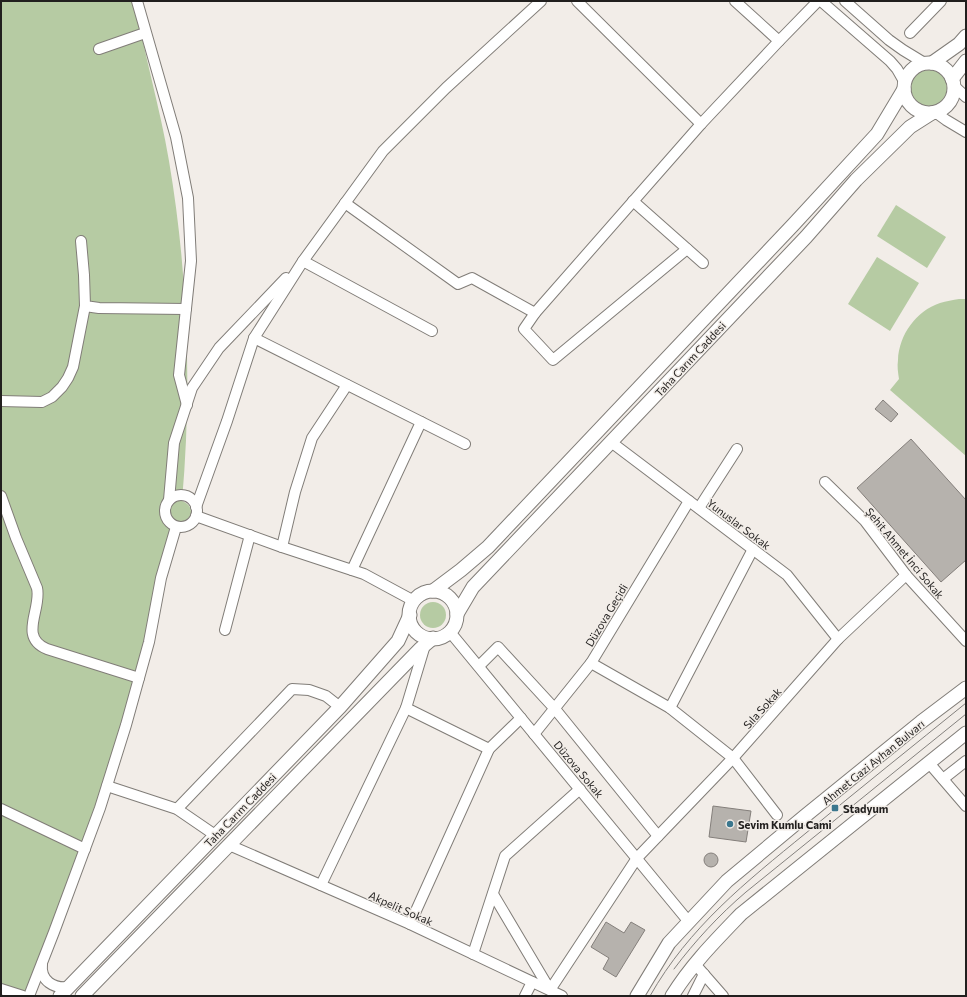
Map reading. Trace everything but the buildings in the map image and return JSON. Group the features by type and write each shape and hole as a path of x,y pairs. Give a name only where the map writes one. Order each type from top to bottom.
{"main road":[{"path":"929,64 958,44 966,36"},
{"path":"952,82 966,61"},
{"path":"929,64 937,65 947,72 952,82 953,94 951,100 943,108 934,112 920,112 910,105 905,94 904,86 907,77 914,68 920,65 929,64"},
{"name":"Taha Carım Caddesi","path":"433,591 488,547 798,219 877,134 904,86"},
{"name":"Taha Carım Caddesi","path":"457,614 473,587 806,237 856,180 910,127 934,112"},
{"path":"433,591 445,594 450,598 454,603 457,614 456,621 450,632 429,642 427,638 416,632 413,627 410,621 410,609 414,601 422,594 433,591"},
{"name":"Taha Carım Caddesi","path":"64,991 340,707 398,641 410,615"},
{"name":"Taha Carım Caddesi","path":"82,996 356,714 420,649 429,642"},
{"name":"Ahmet Gazi Ayhan Bulvarı","path":"637,996 669,943 727,881 921,722 966,688"},
{"path":"672,996 695,964 741,914 966,733"}],"street":[{"path":"137,1 176,137 188,198 191,261 179,375 187,405"},
{"path":"414,601 364,574 282,547 196,512 192,500 185,496 176,495 169,500 165,507 165,516 169,523 180,528 188,526 192,523 196,512 228,421 254,338 303,261 383,151 446,88 541,1"},
{"path":"577,1 700,124"},
{"path":"735,1 779,41"},
{"path":"687,249 553,360 524,329 535,313 700,124 819,1 890,61 897,69 904,86"},
{"path":"844,1 889,40 903,50 929,64"},
{"path":"910,33 941,1"},
{"path":"98,49 145,32"},
{"path":"952,82 966,97"},
{"path":"934,112 966,132"},
{"path":"633,201 702,263"},
{"path":"345,203 458,284 472,278 535,313"},
{"path":"1,401 42,402 52,397 62,387 68,378 73,367 85,306 81,241"},
{"path":"303,261 432,331"},
{"path":"169,500 174,443 192,388 220,348 303,261"},
{"path":"85,306 99,308 186,309"},
{"path":"254,338 465,444"},
{"path":"282,547 295,492 312,438 347,385"},
{"path":"352,570 421,422"},
{"name":"Yunuslar Sokak","path":"611,442 787,575 838,639"},
{"path":"698,508 737,449"},
{"name":"Şehit Ahmet İnci Sokak","path":"825,482 865,521 906,575 966,641"},
{"path":"1,496 16,538 37,588 38,596 32,630 36,642 41,647 139,678"},
{"name":"Düzova Geçidi","path":"534,734 591,663 689,501"},
{"path":"28,996 85,849 107,786 149,642 161,578 176,527"},
{"path":"225,630 250,535"},
{"path":"670,708 753,549"},
{"name":"Sıla Sokak","path":"550,990 637,858 733,758 838,639 906,575"},
{"name":"Düzova Sokak","path":"450,632 689,922"},
{"path":"321,885 406,708 429,642"},
{"path":"479,666 498,646 555,709 658,836"},
{"path":"591,663 670,708 733,758 777,816"},
{"path":"177,809 292,689 310,690 326,696 340,707"},
{"path":"406,708 489,749"},
{"path":"410,924 489,749 520,718"},
{"path":"943,779 966,761"},
{"path":"929,763 966,806"},
{"path":"107,786 177,809 216,835"},
{"path":"473,954 505,856 580,789"},
{"path":"1,809 85,849"},
{"name":"Akpelit Sokak","path":"229,845 410,924 562,996"},
{"path":"493,894 550,990"},
{"path":"43,960 43,973 46,979 50,984 63,988 64,991"},
{"path":"695,964 723,996"},
{"path":"693,996 704,974"},
{"path":"525,996 532,982"},
{"path":"1,989 23,996"}],"green space":[{"path":"1,1 135,1 169,161 180,245 186,330 187,416 182,501 189,506 191,513 190,517 178,522 167,569 133,694 40,972 35,996 1,996"},
{"path":"929,70 939,73 944,78 947,88 944,98 939,103 929,106 919,103 914,98 911,88 914,78 919,73"},
{"path":"896,205 946,237 927,268 877,236"},
{"path":"877,257 919,283 890,331 848,304"},
{"path":"966,299 966,456 890,390 899,379 899,351 905,333 910,325 923,312 931,307 942,302"},
{"path":"433,602 442,606 446,615 442,624 433,628 424,624 420,615 424,606"}],"tram line":[{"path":"650,996 665,971 682,948 720,907 762,869 966,703"},
{"path":"674,969 690,948 726,910 746,892 966,714"}],"place":[{"name":"Stadyum","path":"835,808"},
{"name":"Sevim Kumlu Cami","path":"730,824"}]}
